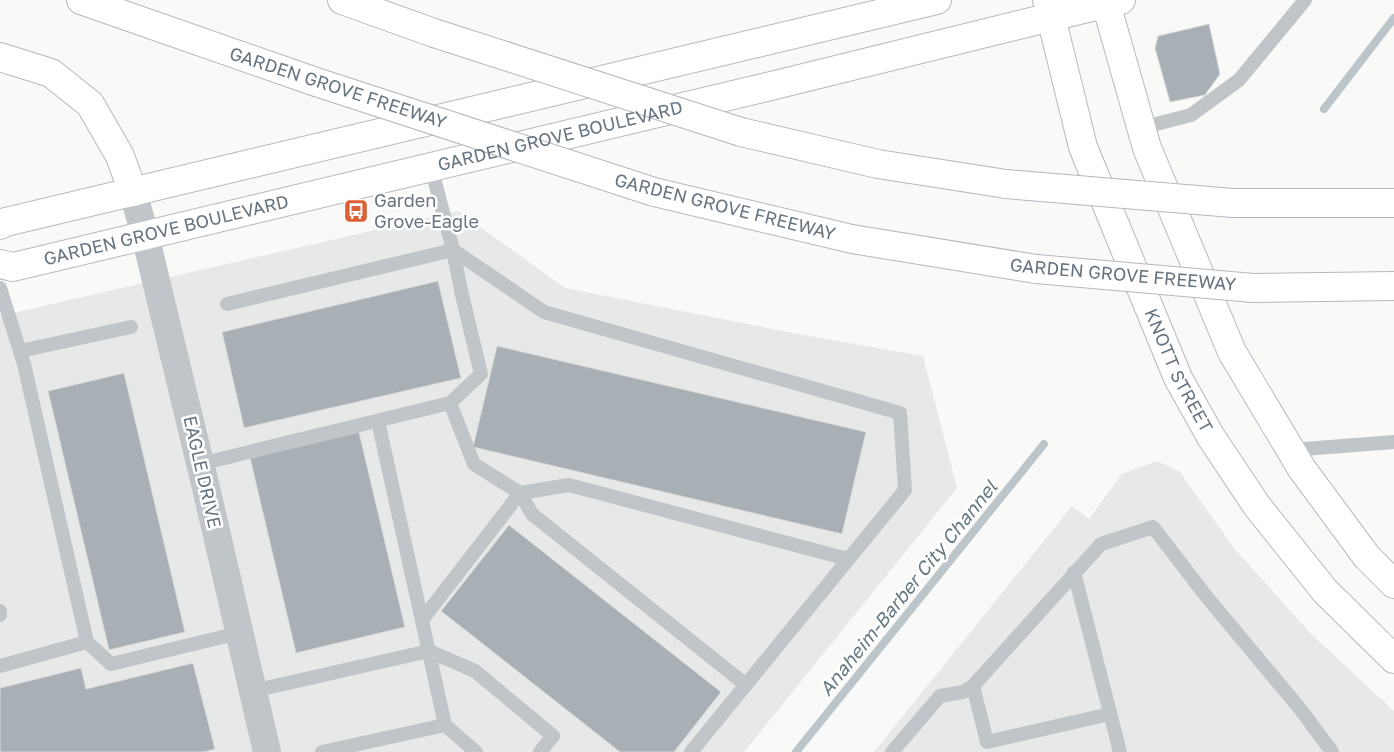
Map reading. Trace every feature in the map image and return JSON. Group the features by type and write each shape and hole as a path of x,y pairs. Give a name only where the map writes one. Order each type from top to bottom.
{"main road":[{"name":"GARDEN GROVE FREEWAY","path":"81,0 316,82 654,192 852,239 1036,269 1253,288 1394,286"},
{"path":"342,0 741,132 878,164 1006,184 1233,203 1394,203"},
{"path":"0,225 937,0"},
{"path":"1110,1 1147,148 1232,352 1302,469 1367,557 1394,584"},
{"name":"GARDEN GROVE BOULEVARD","path":"0,264 13,267 780,84 1049,8 1110,1"},
{"name":"KNOTT STREET","path":"1049,8 1083,147 1178,378 1211,437 1257,506 1325,591 1394,659"},
{"path":"0,56 51,73 90,104 120,156 133,192"}],"street":[{"name":"EAGLE DRIVE","path":"133,192 145,234 267,752"}],"lane":[{"path":"1141,128 1191,115 1239,80 1305,0"},
{"path":"200,464 450,404 481,374 453,250 431,167"},
{"path":"227,304 453,250 544,312 900,413 905,490 692,752"},
{"path":"0,288 20,351 87,642 111,664 239,633"},
{"path":"20,351 131,327"},
{"path":"450,404 474,464 520,493 532,514 746,685"},
{"path":"378,421 444,725 476,752"},
{"path":"1291,450 1394,442"},
{"path":"422,620 520,493 569,485 848,559"},
{"path":"892,752 940,696 963,692 973,686 1025,630 1074,572 1102,544 1153,527 1206,596 1301,710 1332,752"},
{"path":"1074,572 1120,752"},
{"path":"0,666 87,642"},
{"path":"252,691 429,651 475,671 553,736 540,752"},
{"path":"973,686 987,742 1110,714"},
{"path":"322,752 444,725"}],"shaded area":[{"path":"458,211 565,288 798,334 923,356 957,488 744,752 0,752 0,316"},
{"path":"1157,461 1179,471 1234,548 1311,634 1394,711 1394,752 874,752 1072,506 1089,519 1122,474"}],"building":[{"path":"1209,24 1220,74 1205,95 1170,102 1155,48 1158,36"},
{"path":"438,281 461,378 244,428 222,332"},
{"path":"497,346 866,432 842,534 473,447"},
{"path":"124,373 185,632 109,650 48,391"},
{"path":"359,432 405,627 296,653 250,458"},
{"path":"509,525 721,692 674,752 620,752 441,611"},
{"path":"193,663 215,749 204,752 0,752 0,688 81,668 86,689"}],"waterway":[{"path":"1324,109 1394,18"},
{"name":"Anaheim-Barber City Channel","path":"796,752 1044,444"}],"place":[{"name":"Garden Grove-Eagle","path":"356,211"}]}
